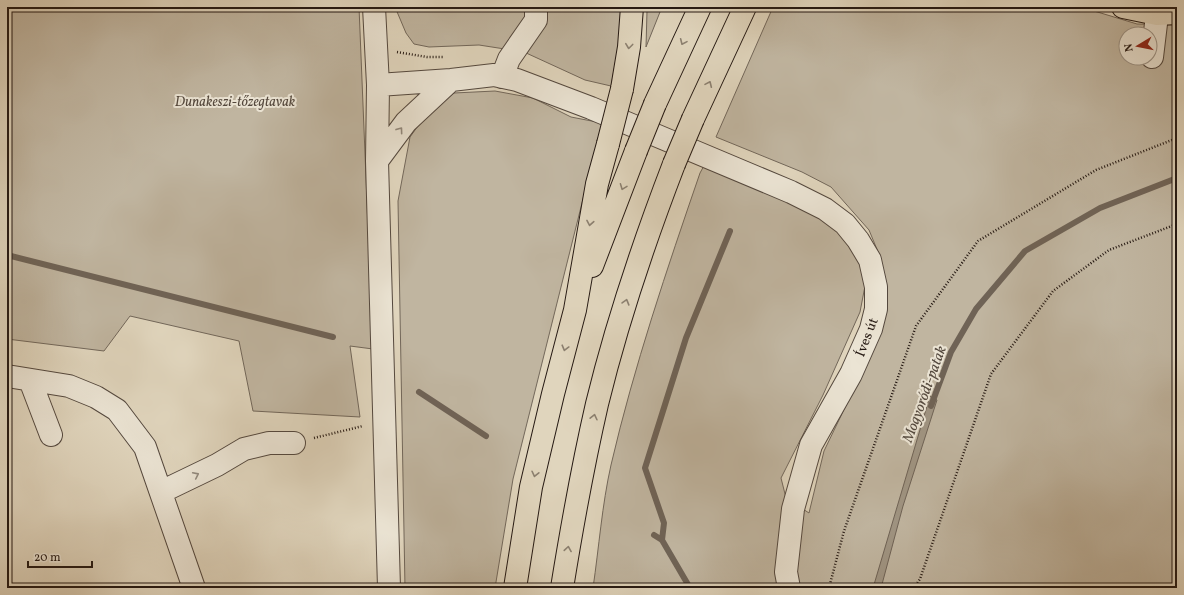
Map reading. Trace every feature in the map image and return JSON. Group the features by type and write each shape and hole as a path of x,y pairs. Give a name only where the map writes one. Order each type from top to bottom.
{"highway":[{"path":"515,588 531,488 575,310 596,184 622,89 629,47 632,7"},
{"path":"575,310 636,151 700,7"},
{"path":"562,588 574,514 598,402 633,279 674,164 744,7"},
{"path":"1123,7 1164,11"}],"street":[{"path":"374,7 378,85 377,161 389,588"},
{"path":"502,77 509,59 536,20 536,7"},
{"path":"1158,34 1164,11"},
{"name":"Íves út","path":"378,85 451,80 494,75 517,80 591,108 791,192 825,209 845,224 858,240 870,260 876,287 876,309 871,329 850,374 811,445 793,509 786,572 789,588"},
{"path":"377,161 406,122 451,80"},
{"path":"7,376 69,386 96,397 117,410 144,447 194,588"},
{"path":"30,380 51,436"},
{"path":"161,492 217,465 244,449 269,443 294,443"}],"path":[{"path":"829,588 844,531 916,326 978,241 1096,170 1177,138"},
{"path":"914,588 920,579 992,374 1053,291 1109,250 1177,224"},
{"path":"294,443 367,425"}],"green space":[{"name":"Dunakeszi-tőzegtavak","path":"7,7 359,7 373,349 350,346 360,417 253,411 239,341 130,316 104,351 7,339"},
{"path":"395,7 626,7 611,86 585,80 524,52 479,45 429,47 414,44 406,33"},
{"path":"647,7 662,7 646,47 647,11"},
{"path":"773,7 1081,7 1137,24 1177,25 1177,588 593,588 605,495 620,428 663,281 700,173 706,162 824,213 863,260 865,286 860,312 823,395 781,478 786,498 809,513 824,451 879,337 881,259 869,230 831,187 802,172 716,137"},
{"path":"495,91 533,98 571,117 602,123 513,479 495,588 405,588 398,201 410,137 428,112 454,93"}],"shaded area":[{"path":"930,396 937,400 903,506 881,588 873,588"}],"waterway":[{"name":"Mogyoródi-patak","path":"931,406 951,352 976,309 1025,251 1100,208 1177,178"},
{"path":"662,540 664,523 645,468 686,338 730,231"},
{"path":"7,255 333,337"},
{"path":"419,392 486,436"},
{"path":"654,535 662,540 690,588"}]}
